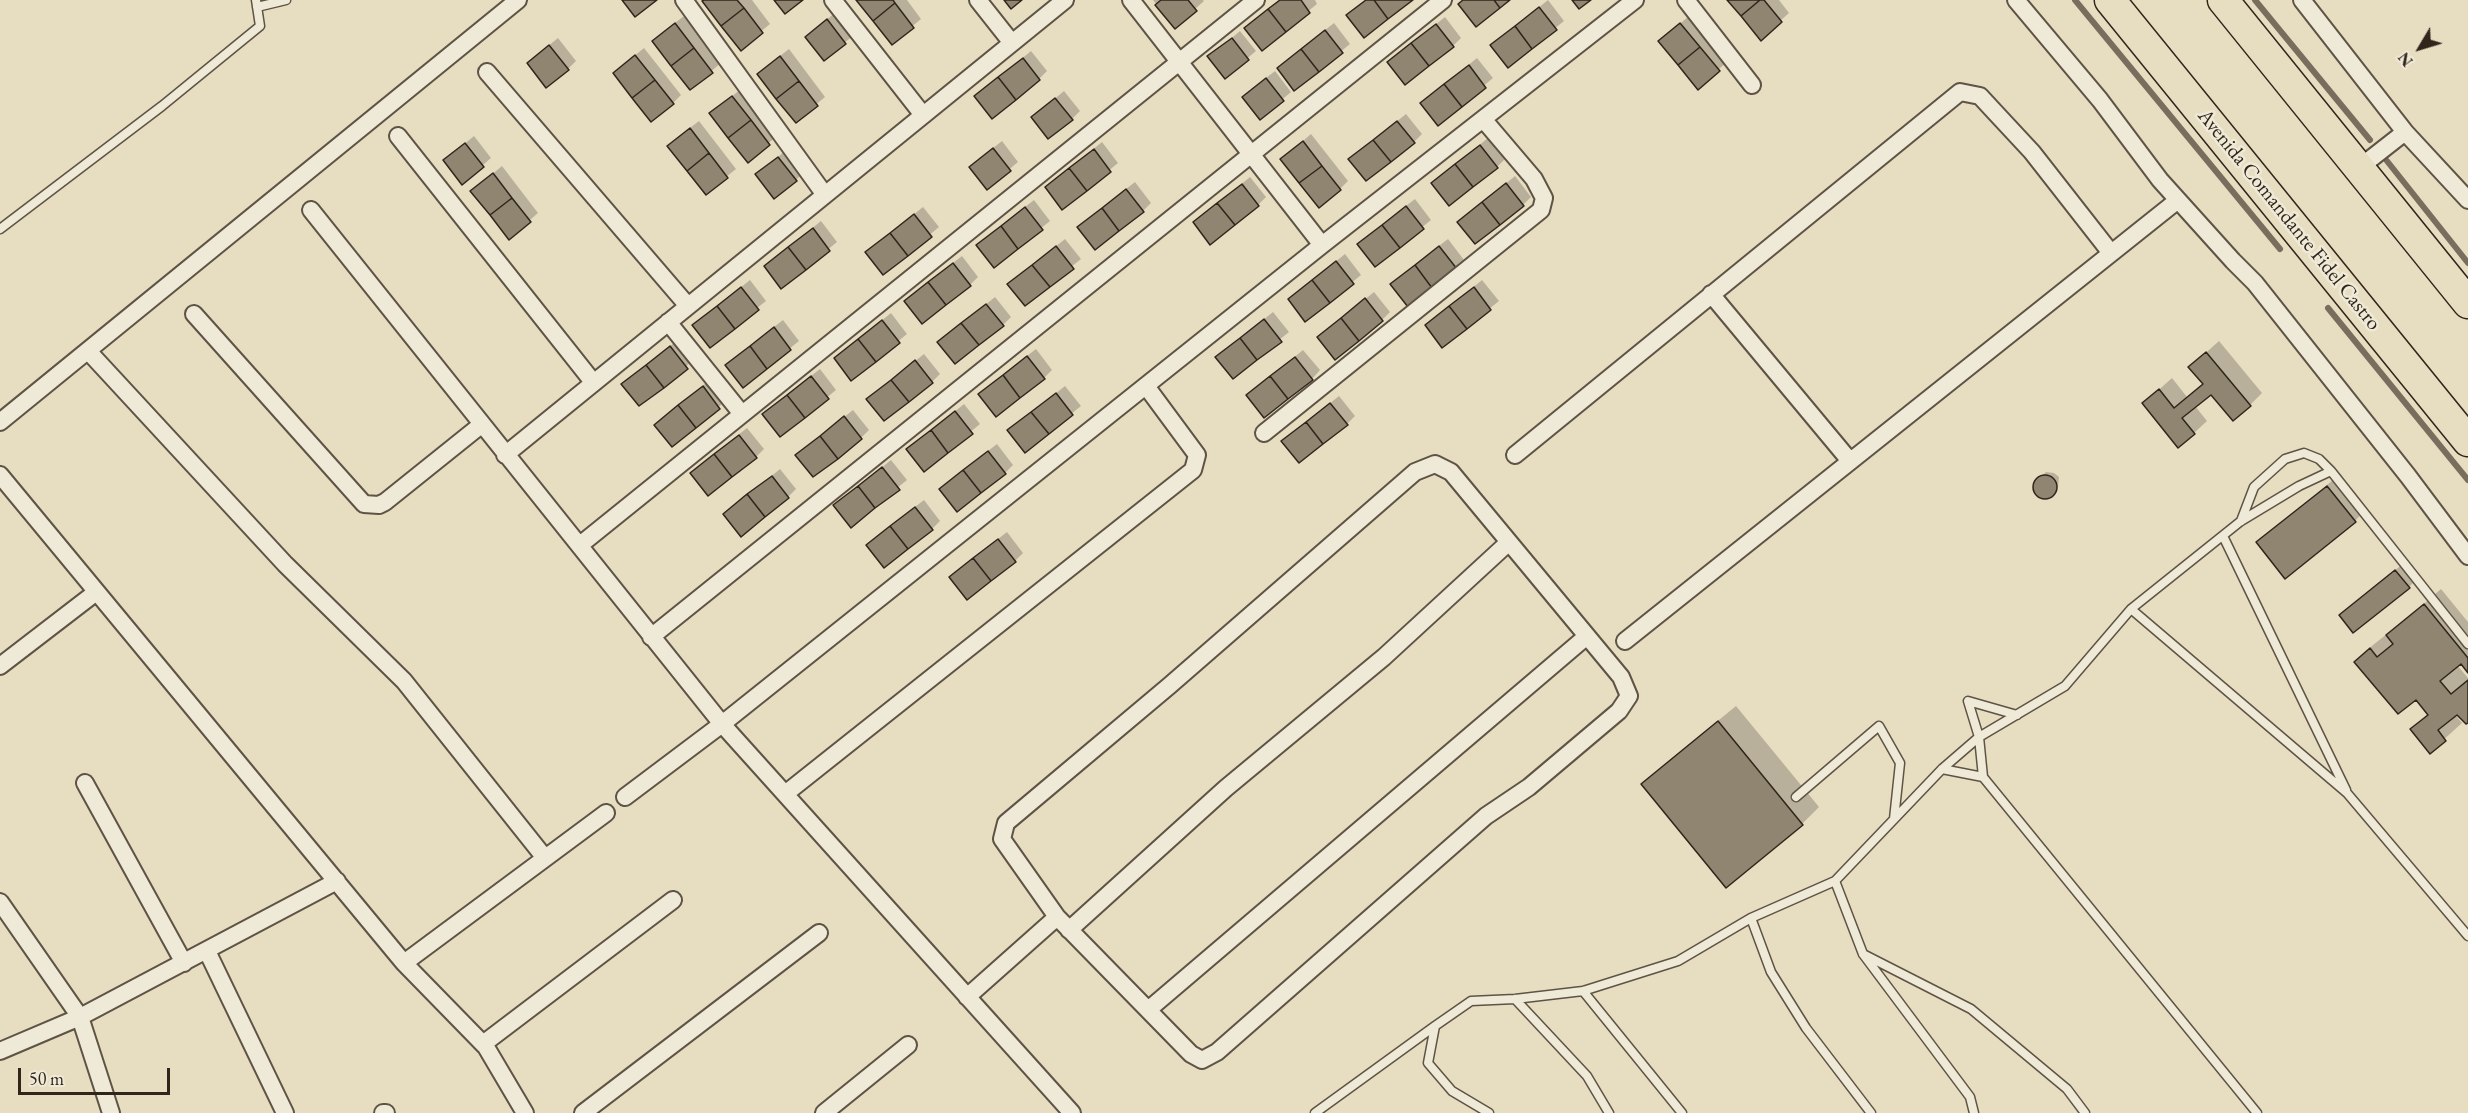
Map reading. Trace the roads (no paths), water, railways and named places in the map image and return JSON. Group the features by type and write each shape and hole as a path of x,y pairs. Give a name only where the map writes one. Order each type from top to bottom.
{"highway":[{"name":"Avenida Comandante Fidel Castro","path":"2110,0 2468,441"},
{"path":"2223,0 2468,303"}],"street":[{"path":"0,422 89,352 518,0"},
{"path":"684,0 825,195"},
{"path":"833,0 923,115"},
{"path":"978,0 1012,43"},
{"path":"505,455 1065,0"},
{"path":"1131,0 1322,245"},
{"path":"580,545 1256,0"},
{"path":"651,637 1252,156 1443,0"},
{"path":"625,797 722,724 1322,245 1635,0"},
{"path":"1686,0 1752,85"},
{"path":"2016,0 2100,100 2160,180 2255,283 2396,460 2468,556"},
{"path":"2302,0 2405,132 2468,200"},
{"path":"487,72 688,306"},
{"path":"1515,454 1960,93 1980,96 2032,152 2111,253"},
{"path":"1264,433 1504,237 1541,210 1544,198 1533,179 1483,119"},
{"path":"2359,168 2405,132"},
{"path":"398,136 593,382"},
{"path":"1625,641 2178,200"},
{"path":"311,210 722,724 1072,1113"},
{"path":"1711,294 1850,461"},
{"path":"194,314 364,504 379,505 385,501 481,425"},
{"path":"668,322 742,414"},
{"path":"89,352 285,564 404,681 545,858"},
{"path":"785,794 1193,470 1197,455 1146,386"},
{"path":"1435,464 1451,472 1587,636 1621,677 1629,696 1619,711 1529,787 1485,816 1217,1052 1202,1060 1191,1054 1057,917 1002,839 1006,823 1169,686 1415,472 1435,464"},
{"path":"0,475 404,963 483,1044 525,1113"},
{"path":"1069,930 1226,788 1384,657 1509,542"},
{"path":"0,666 95,592"},
{"path":"1148,1010 1587,636"},
{"path":"85,783 184,963"},
{"path":"404,963 606,813"},
{"path":"0,1051 80,1017 337,881"},
{"path":"483,1044 673,900"},
{"path":"0,902 80,1017 111,1113"},
{"path":"967,997 1057,917"},
{"path":"583,1113 819,933"},
{"path":"207,951 285,1113"},
{"path":"824,1113 908,1046"}],"lane":[{"path":"0,229 162,106 260,26 257,3 286,0"},
{"path":"2241,521 2254,487 2285,459 2304,453 2319,459 2331,471 2468,644"},
{"path":"1315,1113 1471,1001 1515,999 1583,991 1678,961 1751,918 1835,881 1942,769 1979,737 2065,686 2131,609 2241,521 2299,486 2331,471"},
{"path":"2223,536 2348,793"},
{"path":"2131,609 2348,793 2468,936"},
{"path":"2017,715 1968,701 1979,737 1983,777 2257,1113"},
{"path":"1796,797 1879,726 1900,763 1894,819"},
{"path":"1942,769 1983,777"},
{"path":"1835,881 1863,954 1970,1097 1974,1113"},
{"path":"1751,918 1771,972 1806,1028 1870,1113"},
{"path":"1863,954 1971,1009 2067,1089 2085,1113"},
{"path":"1583,991 1682,1113"},
{"path":"1515,999 1587,1076 1609,1113"},
{"path":"1435,1026 1428,1063 1452,1091 1489,1113"}],"waterway":[{"path":"2075,0 2280,249"},
{"path":"2255,0 2370,140"},
{"path":"2387,161 2468,263"},
{"path":"2328,308 2468,480"}]}
